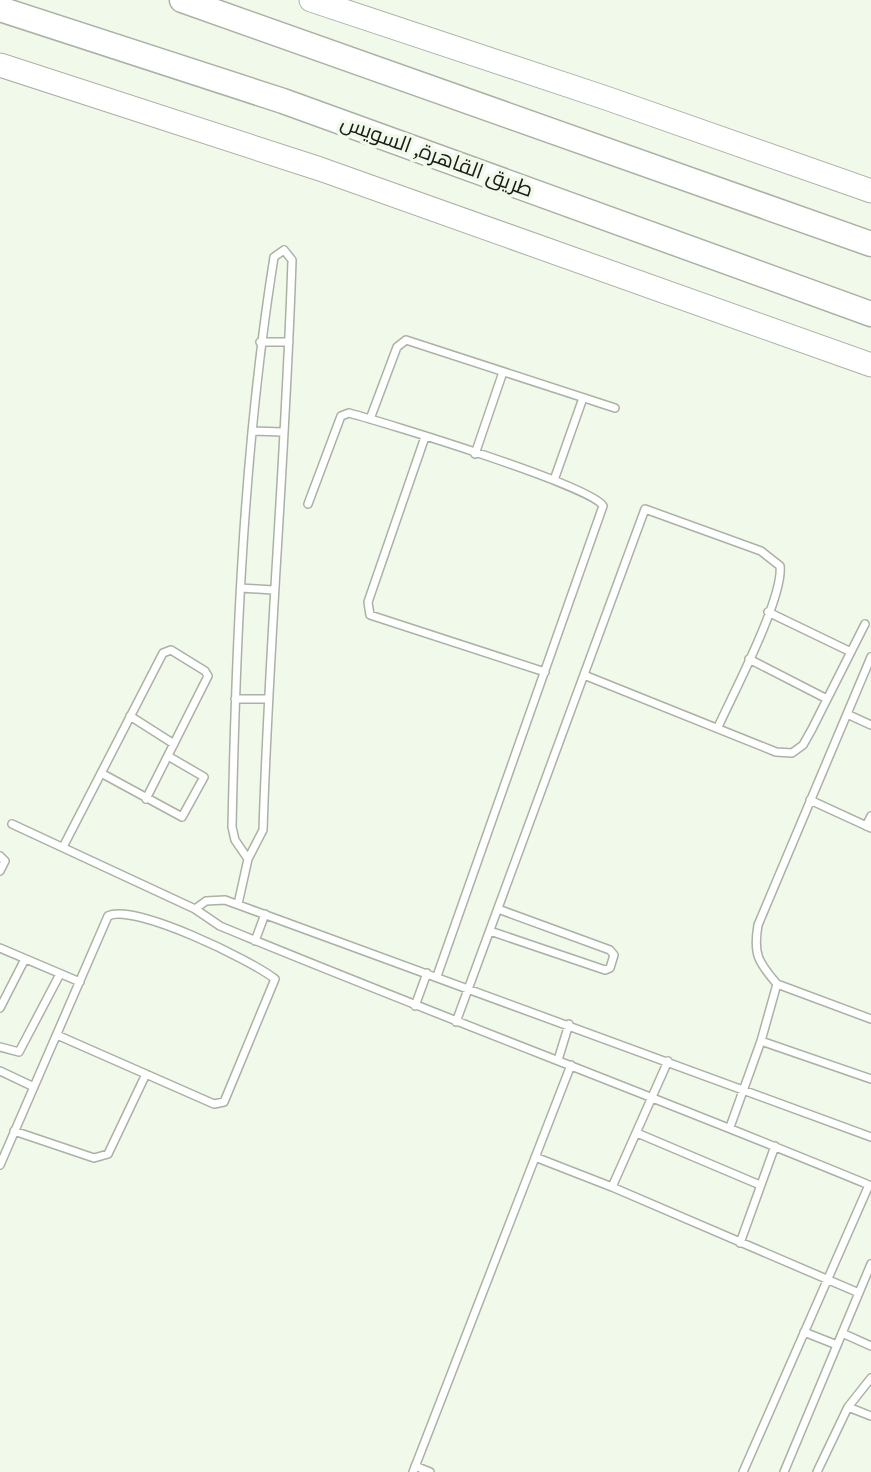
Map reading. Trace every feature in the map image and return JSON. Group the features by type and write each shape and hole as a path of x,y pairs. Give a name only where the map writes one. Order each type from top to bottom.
{"highway":[{"path":"182,0 871,244"},
{"path":"311,0 606,98 871,191"},
{"name":"طريق القاهرة, السويس","path":"0,9 284,101 871,314"},
{"path":"0,65 333,173 871,365"}],"lane":[{"path":"238,904 248,859 262,830 273,590 289,342 292,260 284,250 274,257 260,342 241,588 232,827 235,840 248,859"},
{"path":"370,419 397,347 402,341 615,408"},
{"path":"260,342 289,342"},
{"path":"475,454 503,372"},
{"path":"554,480 583,398"},
{"path":"309,504 341,416 349,413 554,480 597,498 602,512 437,976"},
{"path":"252,431 282,432"},
{"path":"425,438 368,602 370,615 545,672"},
{"path":"456,1022 645,509 713,532 770,556 780,566 781,575 768,612 718,727"},
{"path":"241,588 273,590"},
{"path":"768,612 852,652"},
{"path":"584,675 776,752 792,753 803,744 865,624"},
{"path":"63,848 165,651 171,650 205,671 208,678 146,799"},
{"path":"871,657 758,925 754,948 762,966 777,984 871,1019"},
{"path":"749,659 827,699"},
{"path":"235,699 267,699"},
{"path":"847,714 871,725"},
{"path":"130,716 174,744"},
{"path":"101,773 182,817 204,778 168,756"},
{"path":"810,800 869,827 871,816"},
{"path":"12,824 195,909 210,922 255,941 456,1022 654,1096 870,1184 743,1472"},
{"path":"0,856 5,861 0,871"},
{"path":"195,909 215,899 238,904 871,1137"},
{"path":"490,931 605,970 610,968 614,957 610,950 499,909"},
{"path":"0,1165 108,916 115,912 162,924 256,964 275,979 224,1102 214,1104 57,1035"},
{"path":"255,941 265,914"},
{"path":"0,948 80,982"},
{"path":"0,1008 25,959"},
{"path":"415,1006 427,972"},
{"path":"0,1047 19,1052 60,974"},
{"path":"730,1127 761,1041 777,984"},
{"path":"558,1060 569,1024"},
{"path":"761,1041 871,1079"},
{"path":"612,1187 668,1061"},
{"path":"430,1472 414,1469 571,1065"},
{"path":"0,1071 34,1087"},
{"path":"14,1131 94,1158 108,1154 146,1074"},
{"path":"636,1133 760,1185"},
{"path":"740,1243 775,1146"},
{"path":"535,1157 612,1187 859,1293"},
{"path":"784,1472 871,1264"},
{"path":"804,1332 837,1345"},
{"path":"842,1333 871,1346"},
{"path":"817,1472 848,1407 871,1378"},
{"path":"848,1407 871,1416"}]}
